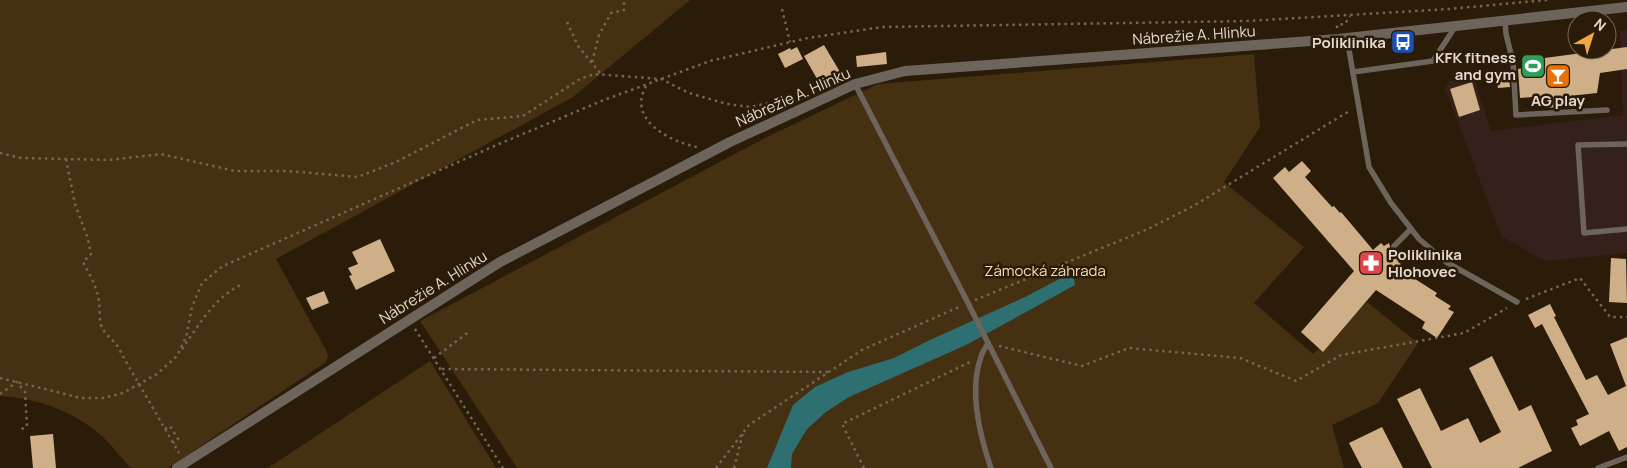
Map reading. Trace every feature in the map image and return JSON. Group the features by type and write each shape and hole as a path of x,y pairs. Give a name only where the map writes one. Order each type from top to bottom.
{"street":[{"name":"Nábrežie A. Hlinku","path":"177,468 500,262 713,150 855,84 905,71 1347,38 1627,7"}],"lane":[{"path":"1505,21 1506,34 1513,62 1516,115 1608,110"},
{"path":"1353,72 1433,61 1455,27"},
{"path":"1347,38 1369,167 1391,203 1419,239 1446,262 1517,302"},
{"path":"855,84 1051,468"},
{"path":"1627,144 1578,145 1584,233 1627,229"},
{"path":"1394,246 1411,229"},
{"path":"987,341 980,357 976,387 979,425 991,468"},
{"path":"1598,468 1627,457"}],"path":[{"path":"592,62 599,35 611,13 624,10 624,0"},
{"path":"178,354 186,337 192,307 202,282 223,266 499,144 604,100 710,61 808,38 902,26 1238,21 1350,16 1547,0"},
{"path":"782,9 790,42"},
{"path":"1337,31 1337,25 1344,24 1350,16"},
{"path":"567,22 578,46 601,74"},
{"path":"0,153 21,158 109,160 161,154 235,171 287,172 358,177 396,162 477,120 523,116 580,79 594,74 661,80 689,93 726,104 750,107 797,97"},
{"path":"647,85 641,95 641,107 651,125 661,134 685,144 713,150"},
{"path":"716,468 749,425 862,350 968,303 1156,225 1195,205 1359,106"},
{"path":"66,159 76,204 90,247 91,254 83,262 94,281 99,301 101,326 118,345 138,384 165,429 173,442 178,439 170,426 165,429"},
{"path":"987,341 1082,366 1129,348 1240,358 1296,381 1341,356 1464,333 1517,302 1580,278 1610,317 1627,317"},
{"path":"0,378 81,398 103,398 122,393 156,374 178,354 220,299 232,289 243,284"},
{"path":"408,319 503,468"},
{"path":"434,358 470,331"},
{"path":"864,468 842,424 980,357"},
{"path":"442,370 830,372"},
{"path":"0,394 17,382"},
{"path":"17,382 25,392 27,426 20,430"},
{"path":"734,468 744,431"}],"shaded area":[{"path":"1627,30 1627,253 1545,261 1501,236 1445,88 1448,82 1473,74 1491,131 1623,115 1620,31"}],"green space":[{"path":"0,0 690,0 573,97 276,259 326,350 328,356 326,362 168,468 131,468 105,439 82,421 43,403 0,396"},
{"name":"Zámocká záhrada","path":"1254,54 1260,127 1224,182 1304,247 1254,303 1313,354 1367,302 1418,343 1378,403 1332,425 1344,468 517,468 420,321 765,138 878,84"},
{"path":"430,361 496,468 268,468"}],"water":[{"path":"1069,274 1074,279 1075,285 966,345 849,397 826,412 807,429 792,454 791,468 767,468 793,405 815,387 848,372 894,358 1025,297"}],"building":[{"path":"824,45 840,72 820,84 804,56"},
{"path":"797,47 803,59 785,68 778,54"},
{"name":"AG play","path":"1627,47 1627,69 1600,73 1597,93 1569,96 1570,106 1546,108 1545,96 1520,98 1518,69 1524,68 1522,61 1567,55 1567,60 1617,60 1617,48"},
{"path":"886,52 887,64 857,67 856,56"},
{"path":"1509,76 1510,87 1498,88 1496,78"},
{"path":"1472,82 1480,110 1459,117 1450,89"},
{"path":"1302,161 1311,171 1305,177 1332,207 1334,206 1341,212 1373,250 1381,243 1384,246 1389,243 1391,250 1398,251 1396,256 1400,259 1398,262 1401,264 1398,268 1437,293 1435,296 1451,306 1448,309 1454,312 1437,338 1422,328 1425,322 1376,290 1323,352 1301,332 1354,271 1273,178 1285,167 1289,172"},
{"path":"380,239 395,271 356,290 349,276 352,275 348,268 358,264 352,252"},
{"path":"1611,258 1626,259 1627,303 1609,302"},
{"path":"324,291 329,303 312,310 306,298"},
{"path":"1550,304 1556,316 1554,317 1586,380 1597,375 1608,395 1626,386 1610,344 1627,337 1627,447 1619,451 1609,431 1580,446 1571,428 1578,425 1576,420 1589,414 1542,324 1535,328 1528,315"},
{"path":"1492,356 1519,411 1531,405 1552,451 1518,468 1432,468 1397,399 1420,388 1441,431 1468,418 1480,443 1501,432 1469,368"},
{"path":"1382,427 1403,468 1362,468 1349,443"},
{"path":"53,434 56,468 33,468 30,436"}],"place":[{"name":"Poliklinika","path":"1403,42"},
{"name":"KFK fitness and gym","path":"1533,66"},
{"name":"AG play","path":"1558,76"},
{"name":"Poliklinika Hlohovec","path":"1371,263"}]}
